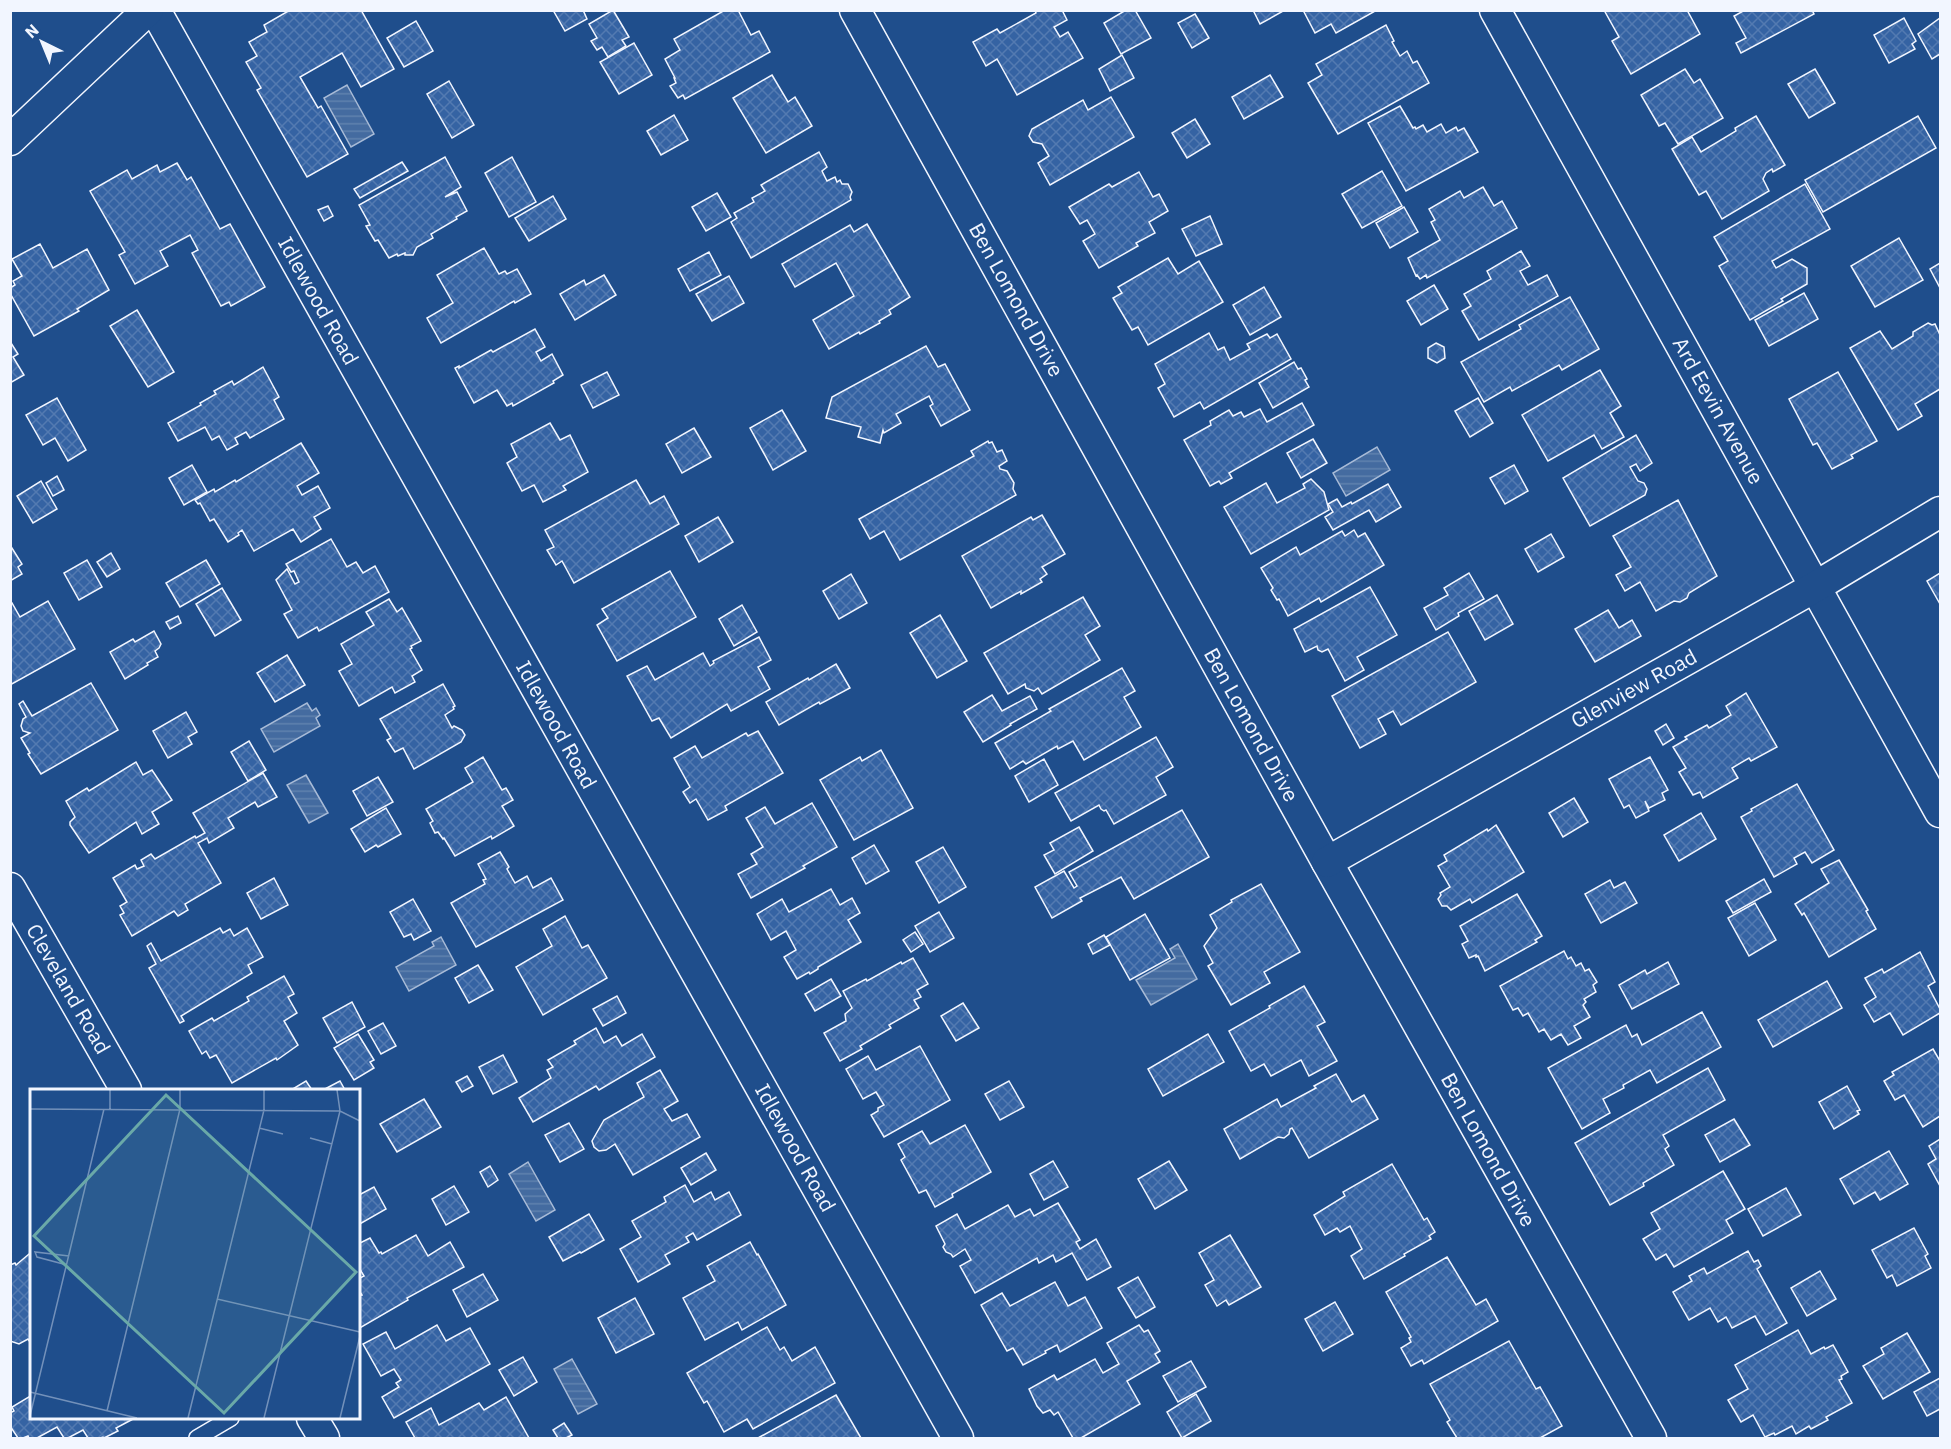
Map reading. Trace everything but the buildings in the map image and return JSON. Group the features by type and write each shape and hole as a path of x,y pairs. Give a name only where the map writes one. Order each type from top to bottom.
{"street":[{"path":"10,140 148,10"},
{"name":"Idlewood Road","path":"155,10 958,1438"},
{"name":"Ben Lomond Drive","path":"855,10 1327,862 1650,1438"},
{"name":"Ard Eevin Avenue","path":"1495,10 1941,812"},
{"name":"Glenview Road","path":"1327,862 1815,587 1941,512"},
{"name":"Cleveland Road","path":"10,888 125,1089"},
{"path":"313,1419 324,1438"}],"lane":[{"path":"197,1438 229,1419"}],"water":[{"path":"347,85 374,134 351,147 324,98"},
{"path":"1377,447 1390,470 1346,496 1333,473"},
{"path":"307,703 312,711 316,708 320,715 316,718 320,726 274,752 261,729"},
{"path":"306,775 328,813 309,823 287,785"},
{"path":"441,937 456,965 409,991 396,967 434,946 432,942"},
{"path":"1178,944 1197,979 1151,1005 1136,980 1175,958 1170,949"},
{"path":"528,1162 555,1210 536,1221 509,1174"},
{"path":"572,1359 597,1404 578,1414 554,1369"}]}
